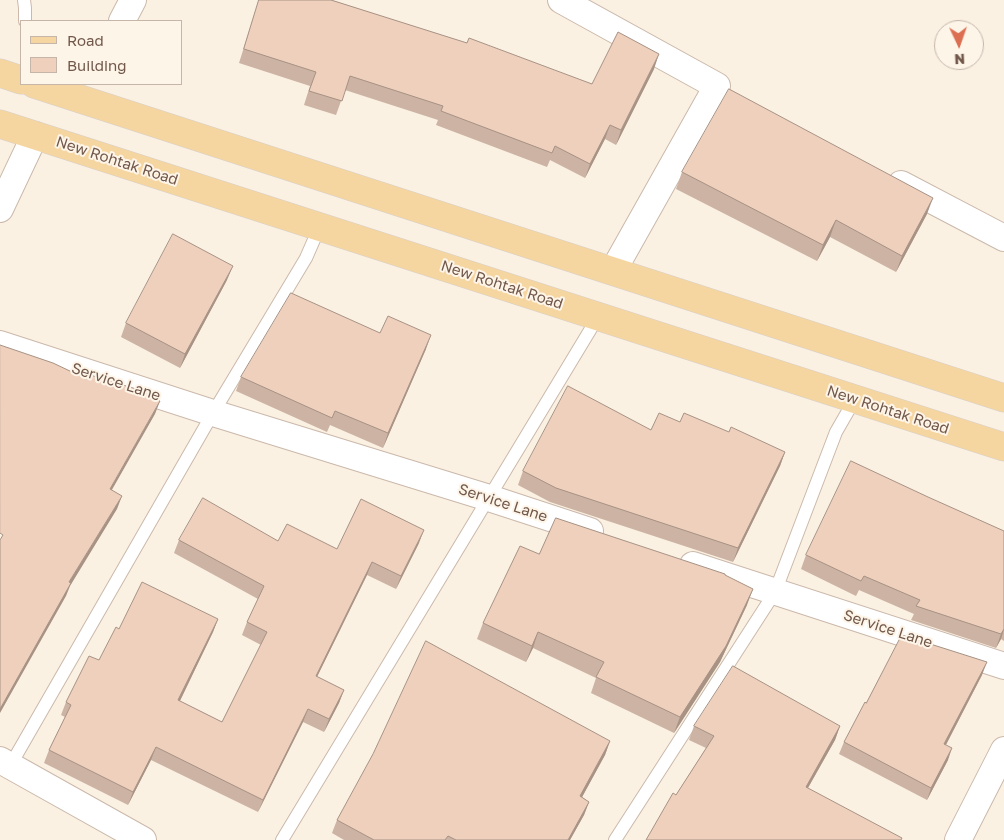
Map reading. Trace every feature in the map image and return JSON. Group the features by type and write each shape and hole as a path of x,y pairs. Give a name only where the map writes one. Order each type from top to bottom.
{"main road":[{"path":"0,73 20,80"},
{"path":"41,85 84,91 613,271 1004,398"},
{"name":"New Rohtak Road","path":"0,124 1004,447"}],"street":[{"path":"123,20 133,0"},
{"path":"561,0 738,97"},
{"path":"613,271 717,86 713,84"},
{"path":"0,209 35,136"},
{"path":"884,175 1004,238"},
{"name":"Service Lane","path":"0,344 213,413 489,498 609,538"},
{"name":"Service Lane","path":"673,559 1004,666"},
{"path":"958,840 1004,750"},
{"path":"5,763 143,840"}],"lane":[{"path":"24,0 25,20"},
{"path":"5,763 306,258 320,226"},
{"path":"282,840 598,317"},
{"path":"615,840 774,592 836,432 855,399"}],"building":[{"path":"259,0 331,0 467,43 469,38 592,84 618,32 659,54 621,130 610,125 590,164 555,146 552,153 441,111 443,106 350,76 342,101 309,91 316,72 244,49"},
{"path":"729,89 933,198 902,256 836,220 823,245 682,172"},
{"path":"173,234 233,266 185,354 126,323"},
{"path":"291,293 380,333 388,316 431,335 388,433 335,411 332,418 241,377"},
{"path":"0,345 53,363 72,372 74,369 143,391 160,401 110,489 122,496 69,582 71,583 0,709 0,540 3,535 0,533"},
{"path":"568,386 651,430 659,413 680,422 684,413 729,432 731,427 785,452 738,548 556,488 523,471"},
{"path":"851,461 1004,531 1004,629 1001,634 916,606 920,600 864,576 861,581 806,555"},
{"path":"203,498 278,541 287,524 337,549 361,499 424,530 401,576 372,562 316,676 344,690 329,719 308,709 263,800 156,747 133,792 49,750 71,705 66,702 89,656 99,660 116,627 119,629 142,582 218,619 178,700 222,722 267,632 247,622 264,586 179,540"},
{"path":"556,518 725,574 753,589 726,646 680,717 596,677 604,662 538,632 532,646 483,623 520,546 539,554"},
{"path":"902,635 987,662 944,744 952,748 931,788 844,742"},
{"path":"426,641 610,741 580,796 589,802 568,840 456,840 448,836 445,840 374,840 337,820 373,754"},
{"path":"733,666 840,726 806,787 902,838 901,840 646,840 673,793 676,795 714,736 694,726"}]}
